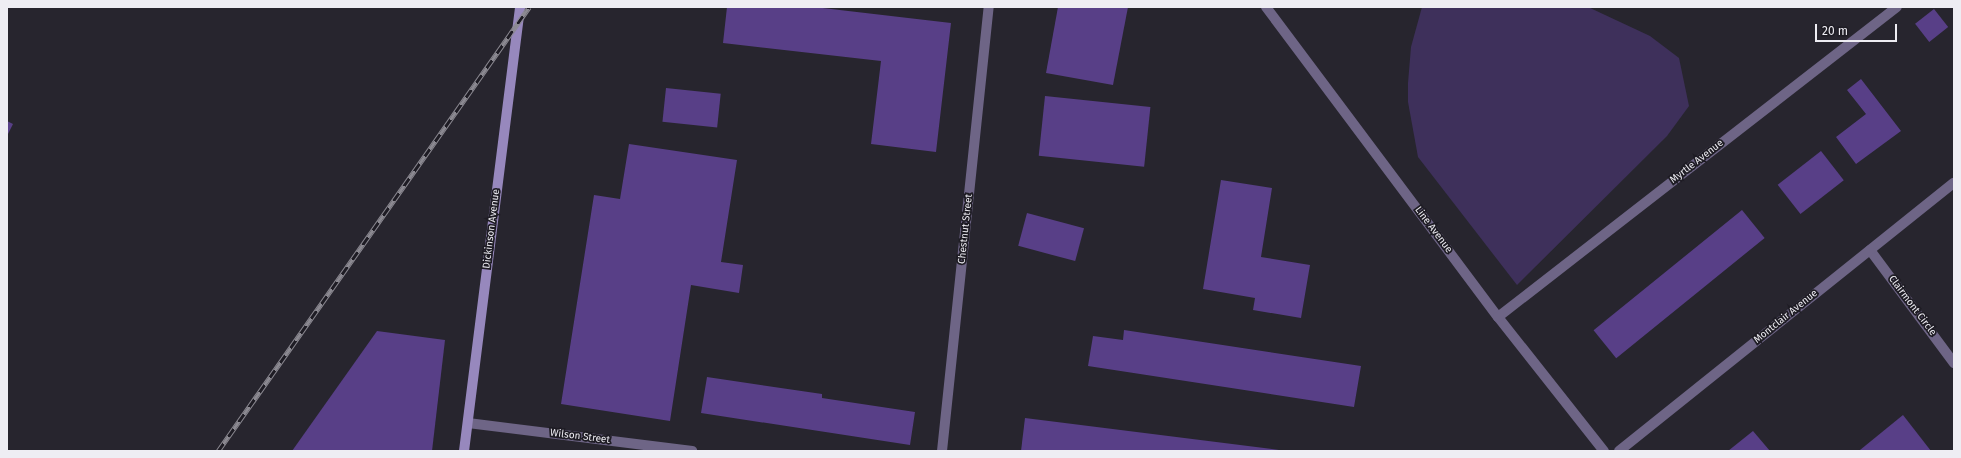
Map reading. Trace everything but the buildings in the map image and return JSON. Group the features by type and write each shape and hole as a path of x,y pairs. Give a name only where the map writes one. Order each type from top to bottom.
{"main road":[{"name":"Dickinson Avenue","path":"464,451 520,7"}],"street":[{"name":"Chestnut Street","path":"942,451 990,7"},
{"name":"Line Avenue","path":"1266,7 1498,317 1604,451"},
{"name":"Myrtle Avenue","path":"1498,317 1896,7"},
{"name":"Montclair Avenue","path":"1619,451 1954,183"},
{"name":"Clairmont Circle","path":"1870,250 1954,363"},
{"name":"Wilson Street","path":"468,423 692,451"}],"shaded area":[{"path":"1422,7 1588,7 1650,36 1679,58 1689,106 1667,136 1517,285 1418,157 1408,102 1408,83 1411,47"}],"railway":[{"path":"218,451 529,7"}]}
